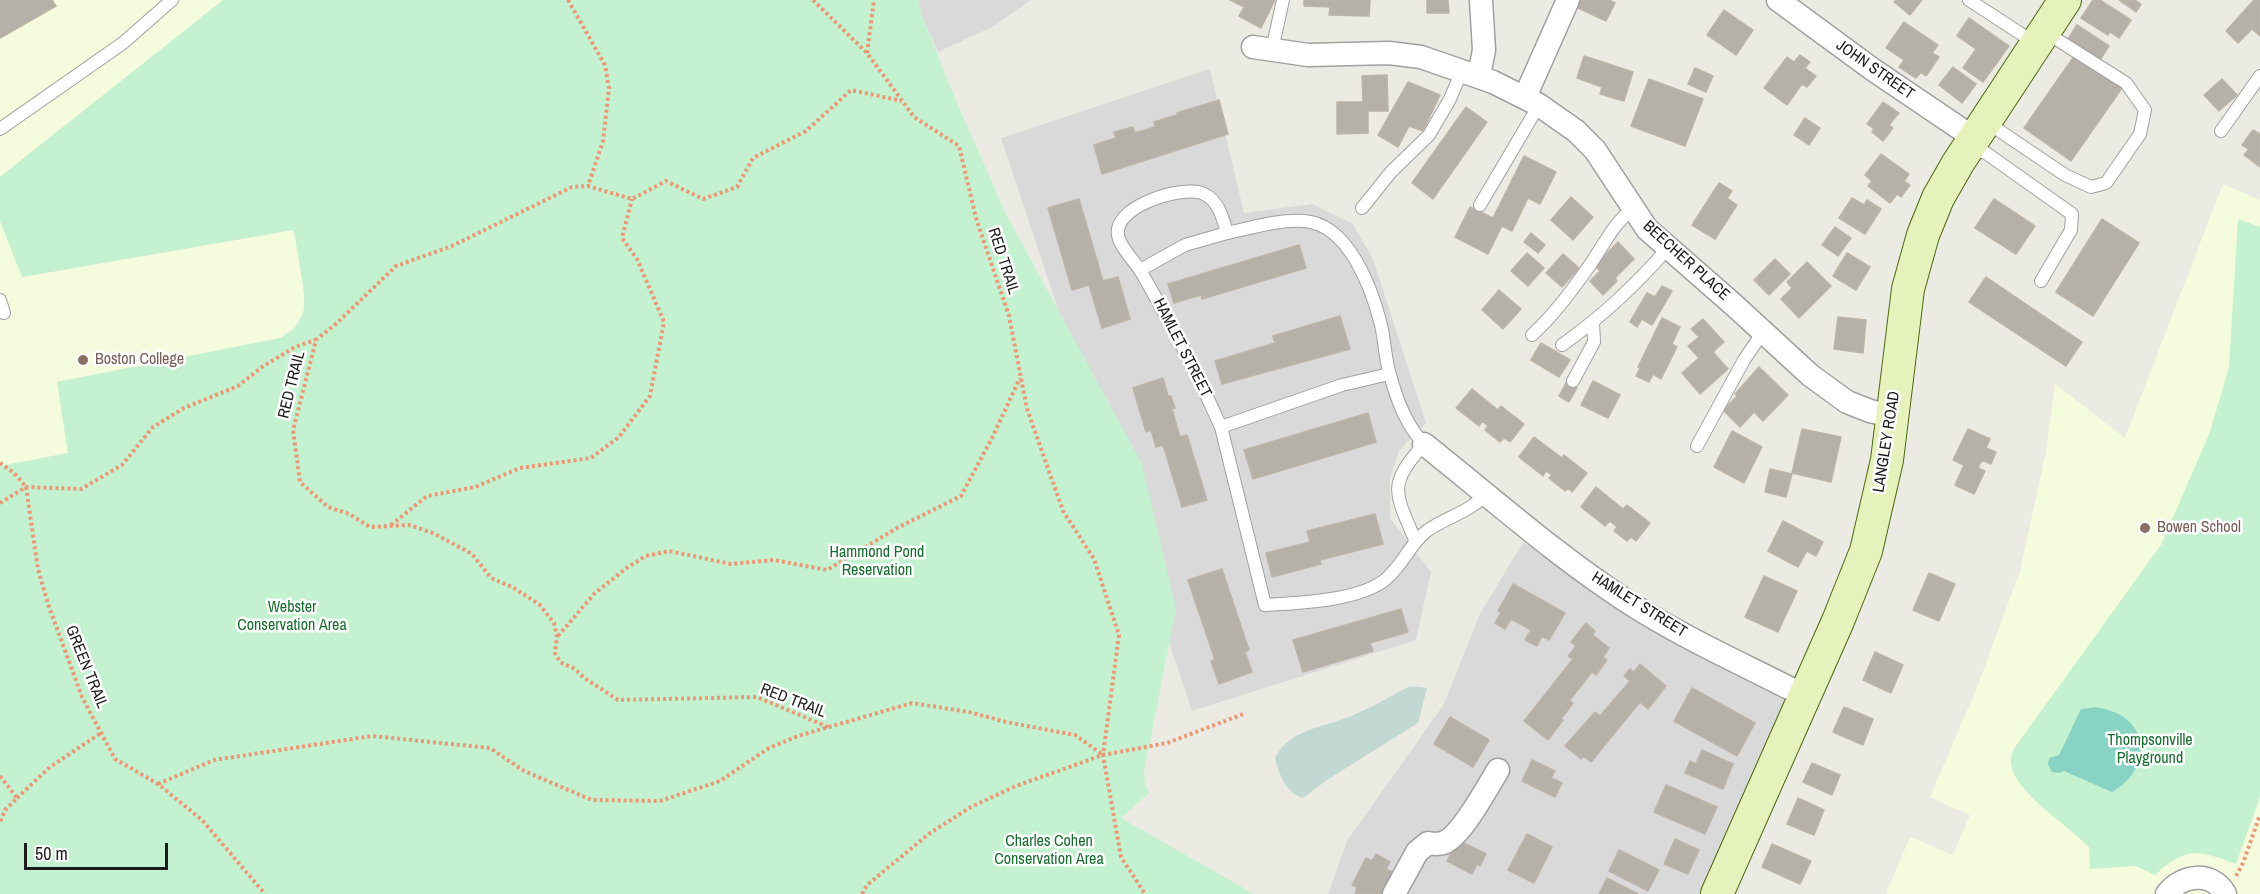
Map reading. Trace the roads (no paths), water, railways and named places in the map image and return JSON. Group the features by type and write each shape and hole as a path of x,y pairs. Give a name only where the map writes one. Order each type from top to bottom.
{"street":[{"path":"1471,74 1484,50 1481,0"},
{"path":"1532,101 1568,0"},
{"name":"JOHN STREET","path":"1778,0 1865,64 1975,136"},
{"name":"LANGLEY ROAD","path":"1717,894 1848,597 1866,551 1883,482 1908,289 1916,255 1938,198 1975,136 2065,0"},
{"name":"BEECHER PLACE","path":"1262,49 1308,55 1404,54 1437,61 1532,101 1563,121 1586,140 1610,171 1647,229 1810,375 1841,399 1870,411 1892,416"},
{"name":"HAMLET STREET","path":"1424,444 1589,575 1633,605 1668,626 1789,688 1806,693"},
{"path":"1394,894 1417,852 1428,843 1438,844 1448,841 1461,827 1498,770"},
{"path":"2167,894 2182,879 2196,877 2209,880 2224,892"}],"lane":[{"path":"1262,49 1283,0"},
{"path":"1969,0 2126,83 2145,110 2140,134 2106,183 2091,187 1975,136"},
{"path":"0,129 123,43 170,1"},
{"path":"1362,208 1391,172 1429,135 1450,99 1471,74"},
{"path":"2221,131 2260,76"},
{"path":"1480,205 1532,101"},
{"path":"1975,136 1986,153 2072,213 2071,230 2041,281"},
{"name":"HAMLET STREET","path":"1227,233 1219,209 1205,194 1193,191 1156,198 1136,206 1125,215 1119,226 1119,238 1187,352 1221,427 1265,605 1321,602 1366,589 1385,580 1404,559 1415,540 1430,529 1471,508 1486,494"},
{"path":"1532,334 1550,317 1581,278 1619,220 1633,209"},
{"name":"HAMLET STREET","path":"1140,270 1185,245 1227,233 1305,220 1327,228 1350,252 1367,282 1381,326 1389,374 1406,418 1413,432 1424,444"},
{"path":"1562,345 1593,322 1668,248"},
{"path":"0,300 4,313"},
{"path":"1573,381 1594,342 1593,322"},
{"path":"1697,446 1744,360 1763,333"},
{"path":"1221,427 1342,385 1389,374"},
{"path":"1415,540 1400,504 1398,490 1403,470 1424,444"}],"place":[{"name":"Boston College","path":"83,360"},
{"name":"Bowen School","path":"2145,528"}],"park label":[{"name":"Hammond Pond Reservation","path":"877,562"},
{"name":"Webster Conservation Area","path":"292,617"},
{"name":"Thompsonville Playground","path":"2150,750"},
{"name":"Charles Cohen Conservation Area","path":"1049,851"}]}
